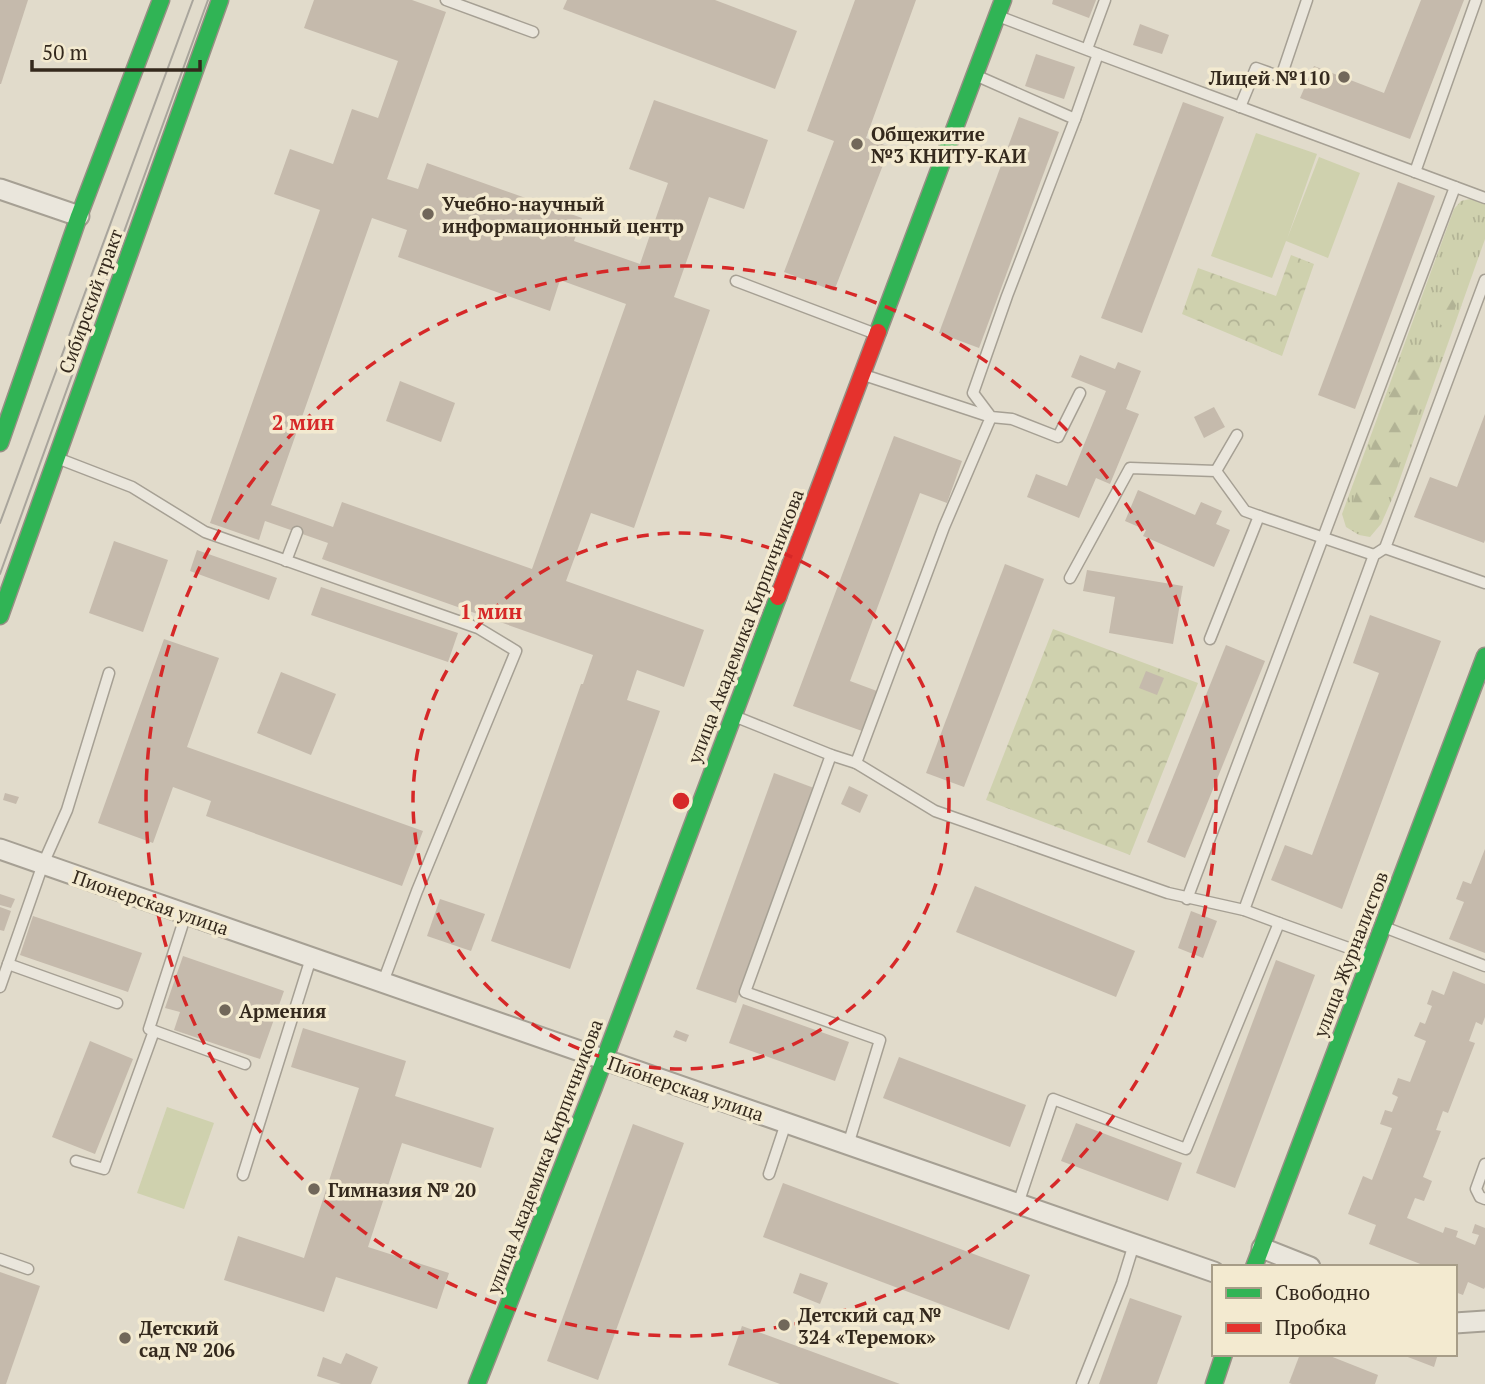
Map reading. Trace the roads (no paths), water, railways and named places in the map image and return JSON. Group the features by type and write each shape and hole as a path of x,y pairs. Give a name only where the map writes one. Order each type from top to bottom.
{"street":[{"name":"Сибирский тракт","path":"0,443 79,216 161,0"},
{"name":"Сибирский тракт","path":"0,616 220,0"},
{"name":"улица Академика Кирпичникова","path":"477,1384 604,1060 1001,8"},
{"path":"0,189 79,216"},
{"name":"улица Журналистов","path":"1255,1265 1383,926 1472,705 1485,656"},
{"name":"Пионерская улица","path":"0,849 1212,1271"},
{"path":"1262,1248 1305,1265"},
{"path":"1457,1323 1485,1321"},
{"path":"1214,1384 1223,1356"}],"lane":[{"path":"446,0 533,32"},
{"path":"1087,49 1105,0"},
{"path":"1240,107 1256,68 1281,77 1307,0"},
{"path":"1415,172 1476,0"},
{"path":"1001,8 1098,54 1485,198"},
{"path":"991,417 973,393 1098,54"},
{"path":"975,75 1075,119"},
{"path":"1187,899 1455,187"},
{"path":"1244,910 1374,555 1385,548 1485,280"},
{"path":"736,281 877,334"},
{"path":"862,375 991,417 1012,419 1058,437 1080,393"},
{"path":"856,763 944,527 991,417"},
{"path":"1216,471 1237,435"},
{"path":"56,458 132,487 205,532 478,628 516,651 422,879 383,982"},
{"path":"1070,578 1130,468 1216,471"},
{"path":"1216,471 1245,511 1374,555"},
{"path":"1210,639 1259,516"},
{"path":"286,561 297,532"},
{"path":"1385,548 1485,583"},
{"path":"0,987 43,864 67,810 109,673"},
{"path":"734,716 856,763 934,811 1168,893 1244,910 1372,956"},
{"path":"831,755 746,992 880,1040 848,1145"},
{"path":"1161,905 1168,893"},
{"path":"186,914 149,1029 245,1064"},
{"path":"1018,1204 1054,1099 1186,1149 1279,923"},
{"path":"1383,926 1485,966"},
{"path":"243,1175 312,958"},
{"path":"8,964 117,1003"},
{"path":"76,1161 104,1169 154,1031"},
{"path":"769,1174 786,1123"},
{"path":"1485,1164 1476,1189 1480,1197 1485,1199"},
{"path":"1082,1384 1122,1283 1134,1244"},
{"path":"0,1259 28,1269"}],"tram line":[{"path":"0,523 193,0"},
{"path":"0,574 208,0"}],"place":[{"name":"Лицей №110","path":"1344,77"},
{"name":"Общежитие №3 КНИТУ-КАИ","path":"857,144"},
{"name":"Учебно-научный информационный центр","path":"428,214"},
{"name":"Армения","path":"225,1010"},
{"name":"Гимназия № 20","path":"314,1189"},
{"name":"Детский сад № 324 «Теремок»","path":"784,1325"},
{"name":"Детский сад № 206","path":"125,1338"}]}
